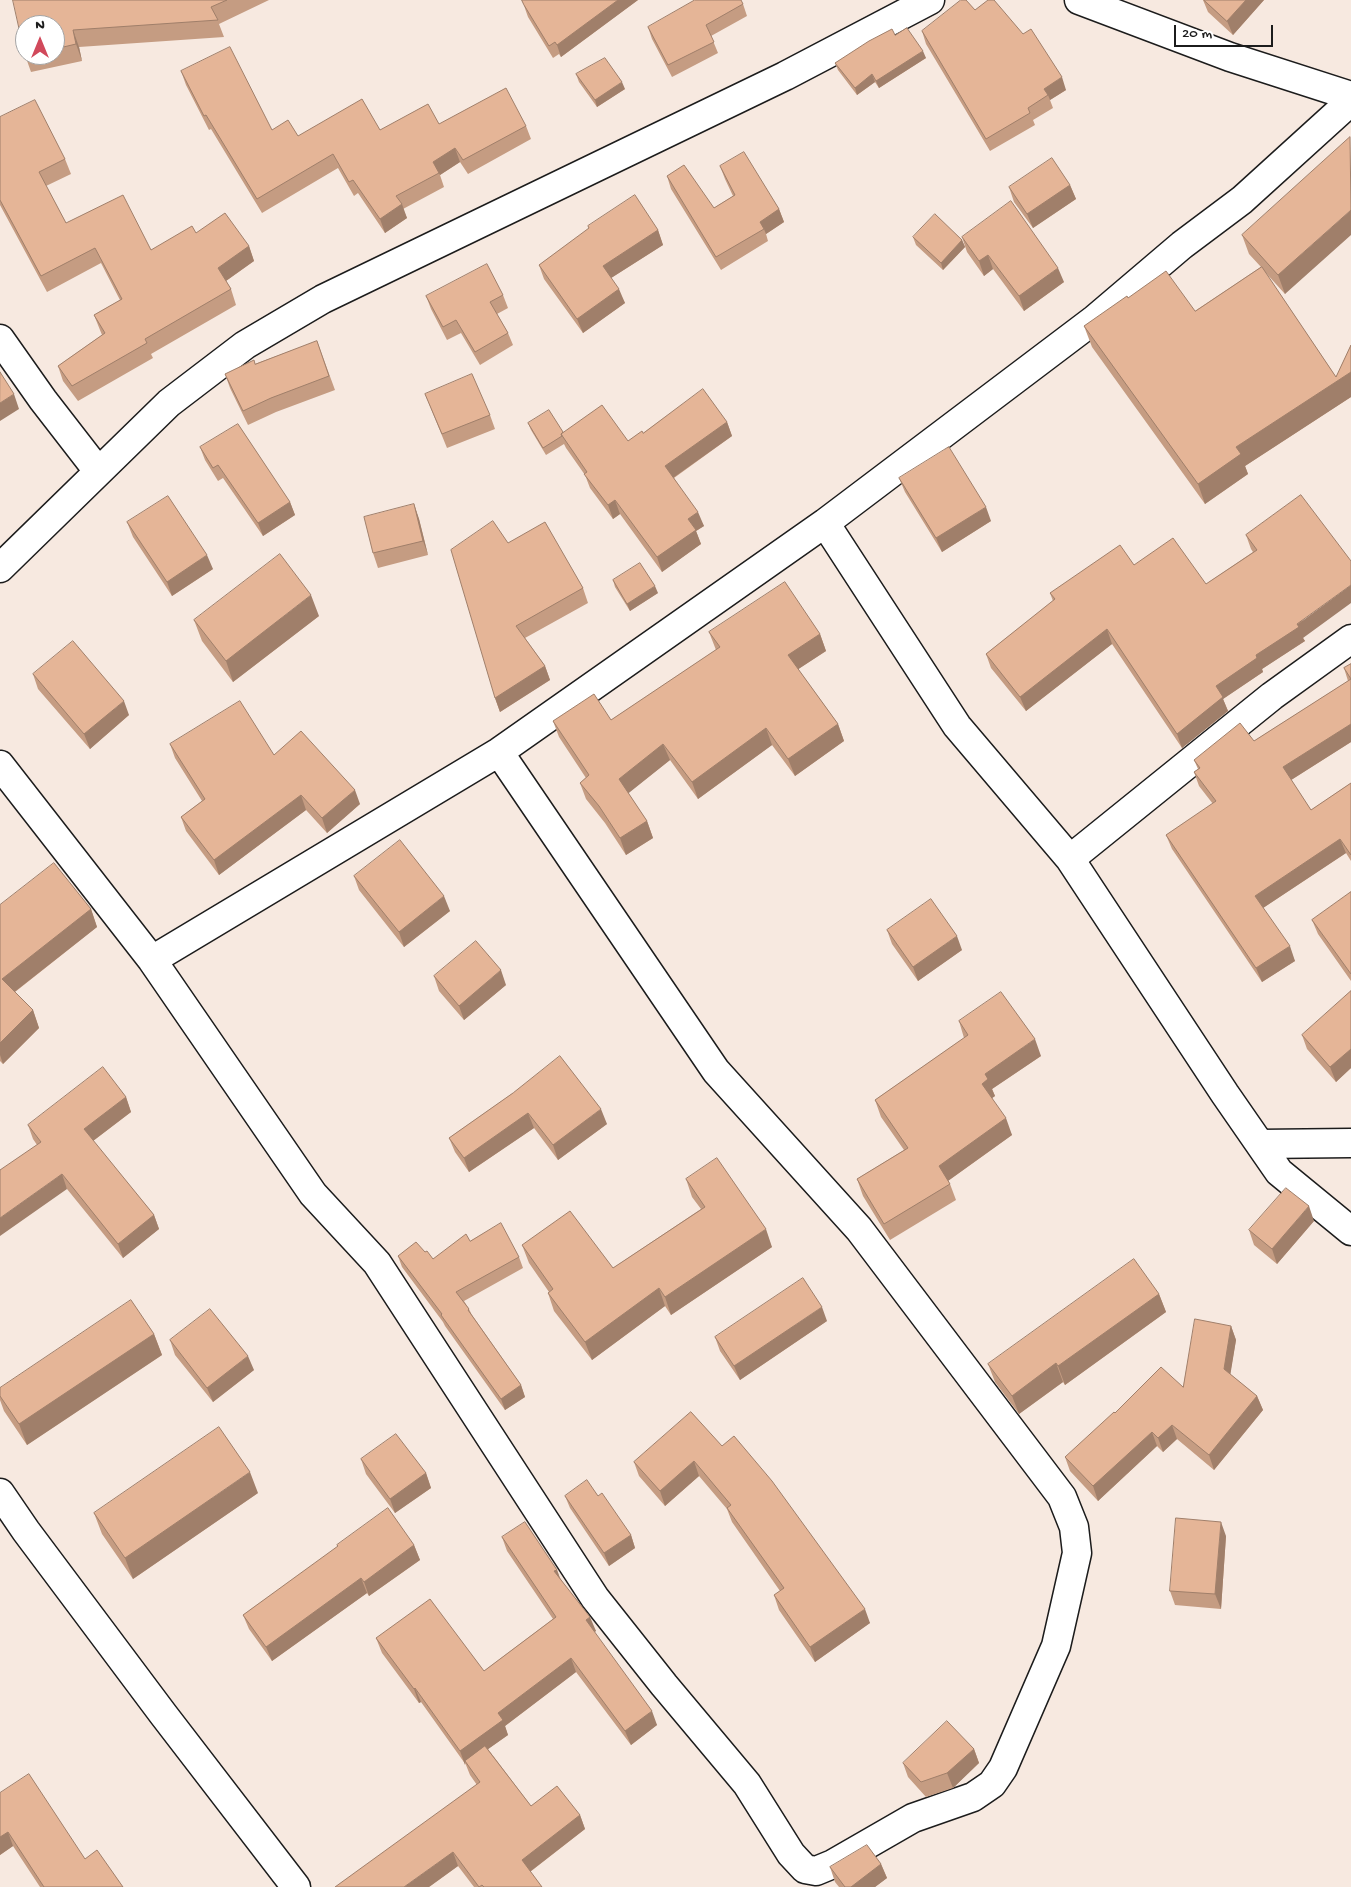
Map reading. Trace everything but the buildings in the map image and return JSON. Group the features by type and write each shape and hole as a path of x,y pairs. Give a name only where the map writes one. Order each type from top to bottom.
{"street":[{"path":"0,568 168,403 245,346 323,299 785,76 930,0"},
{"path":"1079,0 1230,57 1351,96"},
{"path":"152,960 499,752 824,523 1095,319 1182,245 1242,200 1351,101"},
{"path":"0,339 43,400 98,471"},
{"path":"824,523 958,726 1070,859 1225,1094 1279,1172 1351,1231"},
{"path":"1070,859 1272,696 1351,638"},
{"path":"0,765 152,960 313,1194 377,1263 595,1598 664,1686 747,1784 791,1854 805,1869 816,1871 833,1864 913,1818 973,1797 992,1784 1003,1768 1056,1646 1077,1553 1074,1527 1062,1498 859,1229 716,1071 499,752"},
{"path":"1260,1144 1351,1143"},
{"path":"0,1493 162,1714 296,1887"}]}
